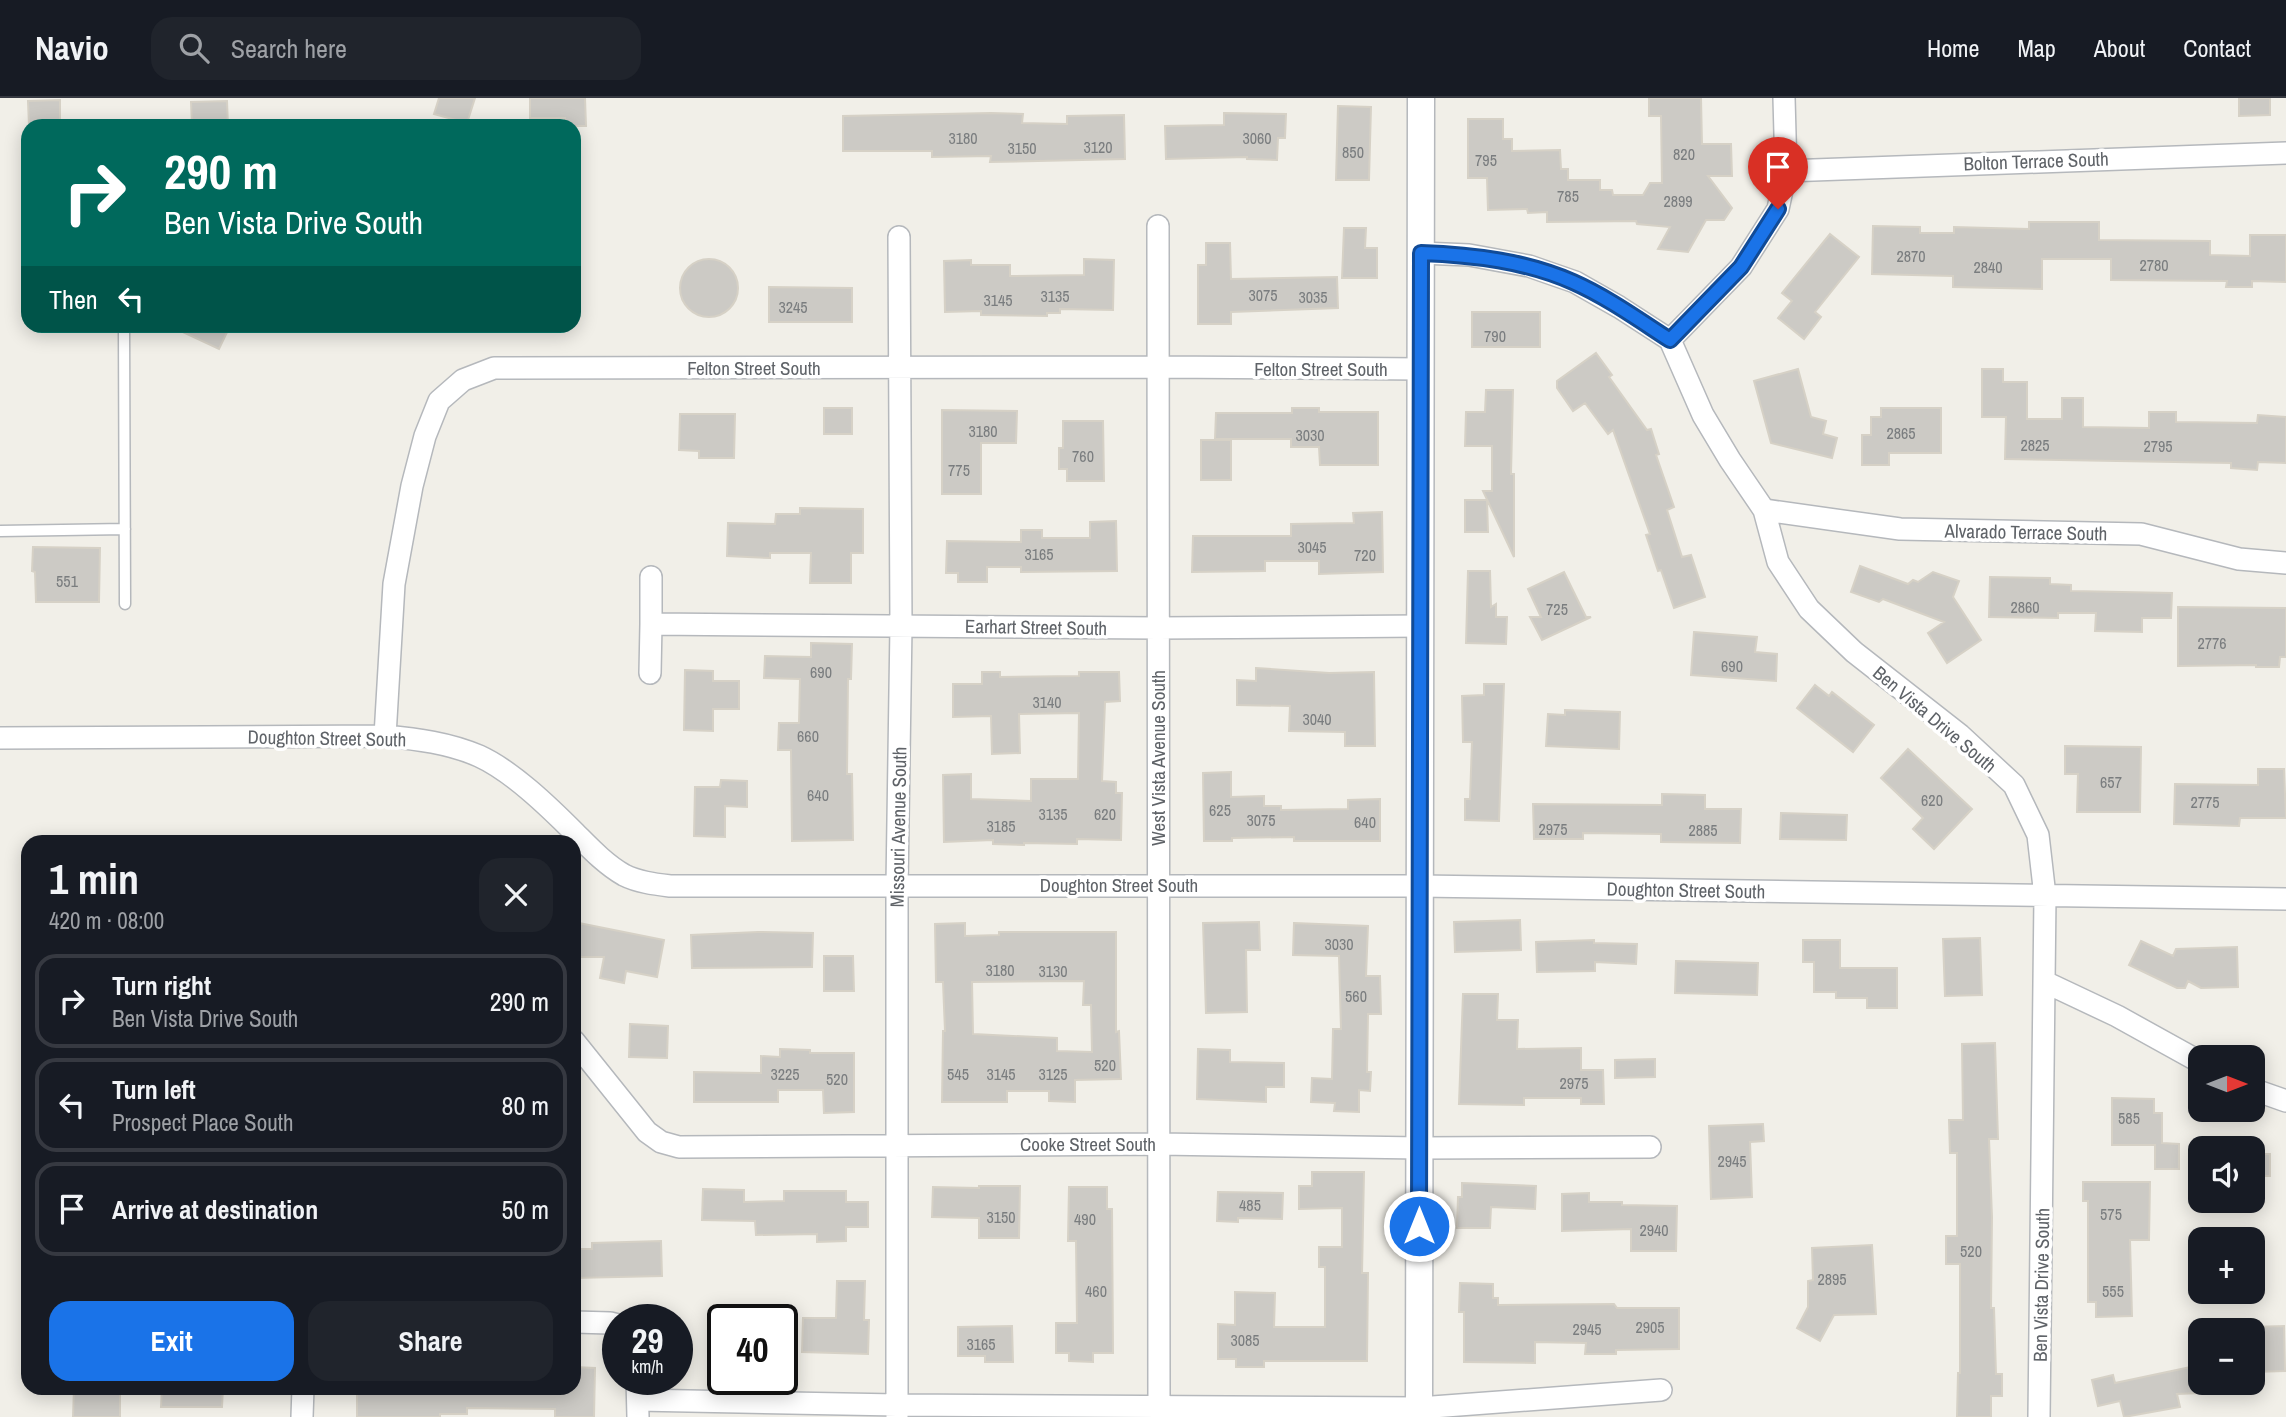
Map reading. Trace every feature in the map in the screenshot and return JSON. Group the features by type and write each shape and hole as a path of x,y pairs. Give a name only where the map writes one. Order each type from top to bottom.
{"street":[{"path":"1419,1413 1421,98"},
{"path":"1421,253 1469,254 1540,270 1574,282 1670,340 1741,267 1778,209 1786,171 1784,98"},
{"name":"Bolton Terrace South","path":"1786,171 2286,153"},
{"name":"West Vista Avenue South","path":"1158,226 1159,1412"},
{"name":"Missouri Avenue South","path":"897,1411 897,886 901,626 899,237"},
{"name":"Ben Vista Drive South","path":"1670,340 1703,415 1764,510 1778,562 1809,609 1854,652 1960,735 2014,785 2038,835 2045,896 2039,1417"},
{"name":"Felton Street South","path":"385,736 394,584 412,486 425,436 439,401 463,380 494,368 1421,369"},
{"name":"Alvarado Terrace South","path":"1764,510 1900,529 2141,534 2239,559 2286,563"},
{"path":"650,673 651,577"},
{"name":"Earhart Street South","path":"651,624 1158,628 1421,626"},
{"name":"Doughton Street South","path":"0,738 385,736 420,739 452,746 480,757 516,781 575,835"},
{"name":"Doughton Street South","path":"581,840 606,863 625,875 645,883 670,886 1419,886 2286,899"},
{"path":"2045,982 2117,1016 2188,1055"},
{"name":"Cooke Street South","path":"581,1050 647,1132 661,1142 679,1147 1159,1144 1420,1148 1650,1147"},
{"path":"2265,1094 2286,1101"},
{"path":"581,1322 602,1322"},
{"path":"637,1399 897,1411 1419,1413 1661,1390"},
{"path":"302,1417 303,1395"}],"lane":[{"path":"124,333 125,604"},
{"path":"0,531 125,529"}],"building":[{"path":"439,98 475,98 468,119 452,119 434,114"},
{"path":"530,98 585,98 586,126 581,126 581,119 530,118"},
{"path":"1649,98 1701,98 1702,144 1731,144 1732,176 1708,176 1732,208 1724,220 1706,220 1688,252 1658,249 1670,227 1637,224 1636,221 1547,222 1547,212 1528,213 1527,209 1488,210 1487,178 1468,178 1468,119 1503,119 1503,139 1512,139 1512,151 1560,150 1561,169 1568,169 1568,180 1600,180 1600,190 1612,190 1613,195 1643,195 1650,183 1662,183 1661,116 1649,116"},
{"path":"2239,98 2270,98 2270,115 2239,116"},
{"path":"60,100 60,119 29,119 28,101"},
{"path":"227,101 228,119 192,119 191,102"},
{"path":"1338,106 1371,107 1369,180 1336,180"},
{"path":"1224,113 1286,114 1285,138 1278,138 1277,160 1247,157 1166,159 1165,126 1224,125"},
{"path":"1023,114 1022,123 1067,124 1067,116 1124,115 1125,159 990,162 991,156 932,157 932,151 843,151 843,116"},
{"path":"2029,222 2099,222 2099,240 2210,241 2210,255 2250,256 2250,235 2286,235 2286,282 2252,281 2252,287 2226,287 2227,281 2111,280 2111,259 2042,259 2042,289 1953,287 1953,276 1872,274 1873,226 1920,227 1920,233 1954,233 1954,227 2029,229"},
{"path":"1344,228 1366,228 1365,248 1377,248 1377,278 1342,278"},
{"path":"1830,234 1859,257 1815,312 1821,317 1804,339 1778,318 1792,301 1782,293"},
{"path":"1206,243 1230,243 1231,279 1337,277 1338,308 1231,312 1231,324 1198,324 1198,265 1206,265"},
{"path":"709,259 725,264 733,272 738,288 733,304 725,312 709,317 693,312 685,304 680,288 685,272 693,264"},
{"path":"1084,259 1114,260 1113,310 1060,309 1060,313 1047,313 1047,316 981,315 981,311 945,312 944,261 971,260 971,265 1010,265 1010,276 1084,275"},
{"path":"769,287 852,288 852,322 769,322"},
{"path":"1472,312 1540,312 1540,347 1472,347"},
{"path":"185,333 227,333 219,349"},
{"path":"1596,353 1612,375 1609,377 1647,430 1651,429 1659,454 1656,455 1674,507 1667,510 1682,557 1691,555 1705,597 1674,608 1661,570 1658,571 1646,535 1650,534 1613,430 1608,434 1585,403 1573,411 1557,388 1557,381"},
{"path":"1798,369 1811,417 1826,421 1823,434 1837,438 1832,458 1771,443 1754,381"},
{"path":"1982,369 2003,369 2003,382 2027,382 2027,419 2062,419 2062,398 2083,398 2083,427 2149,428 2149,412 2176,412 2176,422 2257,423 2258,415 2286,417 2286,463 2258,462 2257,470 2231,468 2231,463 2005,459 2006,417 1982,417"},
{"path":"1486,390 1513,390 1511,474 1514,474 1514,557 1483,491 1492,491 1492,446 1465,446 1466,412 1485,412"},
{"path":"824,408 852,408 852,434 824,434"},
{"path":"1292,408 1319,408 1319,412 1378,412 1378,465 1320,465 1319,447 1291,447 1291,439 1215,439 1216,413 1292,413"},
{"path":"1881,408 1941,408 1941,453 1889,453 1889,465 1862,465 1862,435 1871,435 1871,417 1881,417"},
{"path":"942,410 1017,411 1016,443 981,443 981,494 942,494"},
{"path":"680,414 735,414 734,458 699,458 699,451 679,450"},
{"path":"1063,421 1103,421 1104,481 1067,481 1067,469 1059,469 1059,448 1063,448"},
{"path":"1201,440 1231,440 1231,480 1201,480"},
{"path":"1465,500 1487,500 1488,532 1465,532"},
{"path":"800,508 863,509 863,553 851,553 851,583 810,583 811,553 770,553 770,558 727,556 728,523 775,524 776,514 800,514"},
{"path":"1382,512 1383,572 1319,574 1319,561 1265,561 1265,571 1192,572 1193,536 1291,536 1291,524 1354,523 1353,513"},
{"path":"1116,521 1117,571 1021,572 1021,567 987,567 987,582 958,582 958,573 946,573 947,541 1021,542 1021,530 1042,530 1042,538 1090,538 1090,522"},
{"path":"33,547 100,548 99,602 36,602 35,572 32,571"},
{"path":"1860,566 1908,584 1913,580 1918,582 1933,572 1959,581 1953,597 1981,640 1947,663 1928,633 1944,622 1883,599 1879,602 1851,592"},
{"path":"1468,571 1490,571 1491,607 1496,604 1496,617 1507,617 1506,644 1466,643"},
{"path":"1564,572 1586,617 1591,617 1542,640 1530,617 1541,617 1528,589"},
{"path":"1990,577 2050,578 2050,584 2071,585 2071,591 2172,593 2171,618 2142,618 2142,632 2095,631 2096,613 2058,613 2058,618 1989,617"},
{"path":"2178,607 2286,608 2286,657 2280,657 2279,667 2178,666"},
{"path":"1694,632 1757,637 1755,652 1777,654 1776,681 1691,675"},
{"path":"811,643 852,644 851,679 848,679 847,774 852,774 853,840 792,841 791,750 778,750 779,723 799,723 800,679 764,678 765,656 811,657"},
{"path":"1256,668 1329,673 1374,672 1375,746 1345,746 1345,732 1289,731 1290,706 1237,705 1237,680 1256,681"},
{"path":"685,670 713,671 713,681 739,681 739,709 713,709 713,731 684,730"},
{"path":"982,672 1000,672 1000,677 1079,676 1079,672 1119,672 1120,701 1105,702 1102,781 1116,782 1116,793 1122,793 1121,840 1077,839 1077,844 1024,845 993,844 993,840 944,842 943,775 971,774 971,799 1031,801 1031,779 1078,779 1079,713 1019,714 1020,753 992,754 991,716 953,717 953,684 982,684"},
{"path":"1484,684 1504,684 1499,821 1465,820 1465,799 1470,799 1472,742 1463,742 1462,696 1484,695"},
{"path":"1815,685 1829,696 1832,692 1874,725 1853,752 1797,708"},
{"path":"1565,710 1620,712 1619,749 1546,746 1548,714 1565,715"},
{"path":"2065,746 2141,747 2140,812 2077,812 2078,774 2065,774"},
{"path":"1908,749 1972,809 1934,849 1913,829 1923,818 1881,778"},
{"path":"2258,769 2284,769 2286,818 2240,818 2239,826 2174,824 2175,784 2258,785"},
{"path":"1231,772 1231,797 1264,796 1264,806 1281,806 1281,810 1348,809 1348,800 1380,799 1380,841 1294,841 1294,837 1204,841 1203,773"},
{"path":"721,780 747,781 747,807 725,806 725,837 694,836 695,787 720,787"},
{"path":"1662,794 1705,795 1705,809 1741,809 1740,843 1661,842 1661,834 1583,833 1583,839 1534,839 1533,804 1662,805"},
{"path":"1781,813 1847,815 1846,840 1780,839"},
{"path":"1520,920 1521,950 1455,952 1454,922"},
{"path":"1259,922 1260,950 1246,950 1247,1012 1206,1013 1203,923"},
{"path":"581,923 664,940 657,977 626,971 624,983 600,978 604,957 581,957"},
{"path":"965,923 965,936 999,935 999,932 1116,932 1116,1032 1119,1031 1121,1079 1075,1080 1075,1102 1049,1101 1049,1091 1007,1091 1007,1102 942,1102 945,1031 943,982 936,982 935,924","holes":["1084,981 1083,1005 1091,1005 1092,1052 1057,1051 1057,1038 973,1034 972,982"]},
{"path":"1294,923 1368,926 1366,976 1380,976 1381,1014 1368,1014 1367,1072 1371,1072 1370,1091 1359,1090 1359,1112 1334,1111 1335,1103 1311,1102 1312,1078 1332,1079 1333,1029 1341,1029 1339,956 1293,955"},
{"path":"813,933 812,967 692,968 691,935"},
{"path":"1980,938 1982,995 1945,996 1943,939"},
{"path":"1594,940 1594,943 1637,944 1636,964 1595,962 1595,971 1537,972 1536,942"},
{"path":"1803,940 1840,940 1840,968 1897,968 1897,1008 1867,1008 1867,998 1836,998 1836,992 1814,992 1814,962 1803,962"},
{"path":"2141,941 2173,956 2176,949 2237,947 2238,987 2201,988 2188,981 2185,988 2177,988 2129,965"},
{"path":"824,956 853,956 854,991 824,991"},
{"path":"1676,961 1758,963 1757,995 1675,993"},
{"path":"1463,994 1498,994 1497,1020 1518,1020 1517,1049 1581,1048 1581,1070 1603,1070 1604,1104 1581,1104 1581,1098 1524,1098 1524,1105 1459,1104"},
{"path":"630,1024 668,1026 667,1058 629,1057"},
{"path":"1995,1043 1998,1139 1989,1139 1991,1308 1994,1308 1996,1374 2002,1374 2002,1396 1991,1396 1991,1417 1957,1417 1960,1373 1960,1264 1946,1264 1946,1236 1957,1236 1957,1153 1950,1153 1949,1120 1963,1120 1962,1044"},
{"path":"780,1049 810,1050 810,1053 854,1053 854,1112 824,1113 823,1090 778,1090 778,1102 694,1102 694,1072 761,1073 761,1056 780,1057"},
{"path":"1198,1049 1230,1050 1230,1062 1284,1063 1284,1087 1266,1087 1266,1102 1197,1099"},
{"path":"1655,1059 1655,1077 1615,1078 1615,1060"},
{"path":"2112,1098 2154,1099 2154,1113 2162,1113 2162,1143 2179,1144 2179,1169 2155,1169 2155,1145 2112,1145"},
{"path":"1763,1124 1764,1141 1750,1142 1752,1197 1711,1199 1709,1126"},
{"path":"2265,1154 2270,1154 2270,1176 2265,1176"},
{"path":"1312,1172 1364,1172 1362,1273 1368,1273 1367,1361 1264,1361 1264,1367 1236,1367 1236,1359 1218,1359 1218,1324 1235,1325 1235,1292 1275,1293 1274,1327 1325,1327 1325,1267 1319,1267 1319,1247 1342,1247 1342,1208 1299,1209 1299,1186 1312,1186"},
{"path":"2083,1182 2150,1182 2149,1240 2130,1240 2132,1316 2096,1317 2096,1302 2088,1302 2088,1201 2083,1201"},
{"path":"1462,1183 1536,1186 1535,1209 1491,1207 1490,1228 1457,1228 1458,1197 1462,1197"},
{"path":"1020,1186 1019,1238 979,1238 979,1218 932,1217 933,1187"},
{"path":"1069,1187 1107,1187 1107,1209 1112,1209 1113,1353 1093,1353 1093,1362 1069,1361 1069,1353 1056,1353 1056,1323 1077,1323 1076,1241 1068,1241"},
{"path":"703,1189 744,1190 744,1202 784,1201 784,1191 846,1191 846,1202 868,1202 868,1227 846,1227 846,1241 817,1242 817,1234 756,1235 755,1221 702,1220"},
{"path":"1218,1192 1283,1193 1282,1219 1238,1218 1238,1222 1217,1221"},
{"path":"1589,1193 1589,1202 1677,1206 1676,1251 1631,1251 1631,1229 1562,1231 1562,1194"},
{"path":"661,1241 662,1276 581,1278 581,1249 592,1249 592,1243"},
{"path":"1872,1245 1876,1314 1834,1315 1820,1341 1797,1328 1808,1307 1808,1281 1813,1280 1812,1248"},
{"path":"837,1281 865,1281 864,1320 869,1320 868,1354 802,1352 803,1318 836,1318"},
{"path":"1460,1283 1493,1284 1493,1298 1498,1298 1498,1305 1614,1304 1617,1308 1679,1308 1679,1349 1616,1350 1616,1354 1585,1354 1586,1343 1535,1342 1535,1363 1464,1362 1464,1312 1459,1312"},
{"path":"1012,1326 1013,1362 985,1362 985,1356 958,1356 958,1327"},
{"path":"2284,1326 2285,1371 2265,1372 2265,1327"},
{"path":"581,1367 595,1368 594,1417 555,1417 555,1409 467,1408 467,1414 440,1414 440,1417 357,1417 357,1395 581,1395"},
{"path":"2188,1368 2188,1394 2177,1394 2180,1407 2124,1417 2120,1401 2098,1406 2092,1380 2113,1375 2115,1383"},
{"path":"74,1395 120,1395 120,1417 73,1417"},
{"path":"162,1395 223,1395 222,1407 161,1407"}],"route":[{"path":"1419,1226 1421,253 1469,254 1529,266 1574,282 1670,340 1741,267 1778,209"}]}
